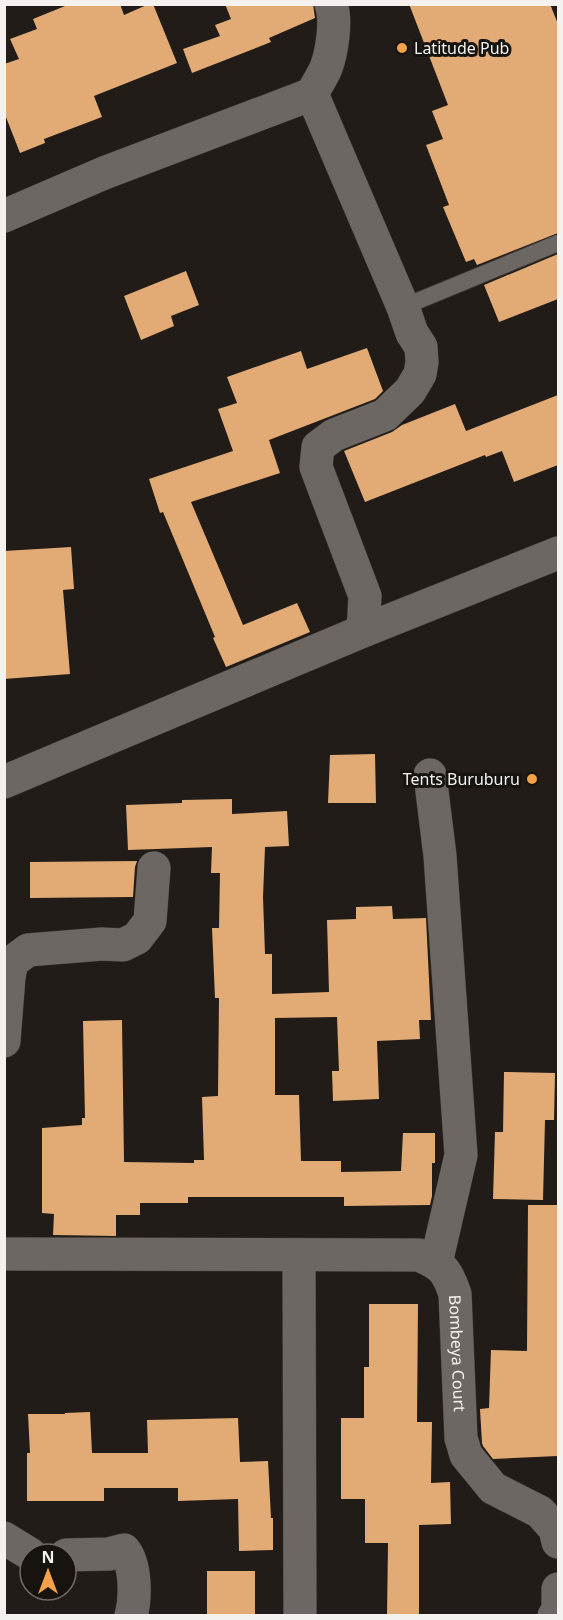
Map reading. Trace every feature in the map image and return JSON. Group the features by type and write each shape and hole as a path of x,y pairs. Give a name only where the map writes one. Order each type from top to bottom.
{"street":[{"path":"4,216 104,173 312,94 326,68 331,46 333,9 331,4"},
{"path":"312,94 412,333 421,347 420,374 410,391 385,415 334,435 318,447 316,467 365,596 363,631"},
{"path":"4,782 363,631 558,553"},
{"path":"365,596 395,618"},
{"path":"4,1254 419,1255 436,1263 461,1155 440,856 430,775"},
{"path":"4,1041 12,962 28,950 102,944 123,945 137,938 150,921 154,868"},
{"path":"298,1255 300,1616"},
{"name":"Bombeya Court","path":"436,1263 448,1276 455,1294 461,1438 466,1455 493,1488 540,1512 555,1529 558,1542"},
{"path":"4,1538 18,1547"},
{"path":"78,1555 110,1554 124,1550 133,1569 134,1606 131,1616"},
{"path":"554,1616 558,1610 558,1589"}],"lane":[{"path":"403,307 558,243"}],"building":[{"path":"70,4 120,4 124,15 153,4 177,63 94,96 102,117 44,139 45,143 20,153 4,112 4,64 19,59 10,39 37,29 33,19"},
{"path":"225,4 313,4 315,18 269,38 271,42 192,73 183,49 220,36 215,25 231,19"},
{"path":"409,4 550,4 558,24 558,233 477,265 474,259 466,262 443,207 449,205 426,145 443,139 432,111 448,105"},
{"path":"558,254 558,299 499,322 484,285"},
{"path":"186,271 199,305 171,316 174,326 141,340 124,296"},
{"path":"367,348 383,391 375,399 269,440 280,473 191,502 243,625 297,603 310,632 226,667 163,512 160,513 149,479 233,451 218,409 237,403 227,377 301,351 307,369"},
{"path":"558,395 558,465 514,482 502,451 486,457 485,455 365,502 344,451 455,404 466,431"},
{"path":"71,547 74,589 63,590 70,674 4,679 4,551"},
{"path":"375,754 376,803 328,803 330,755"},
{"path":"232,799 232,814 287,811 289,846 265,847 263,897 265,954 272,954 272,994 329,992 327,920 356,919 356,907 392,906 393,919 426,918 431,1020 419,1020 420,1039 377,1041 379,1099 333,1101 332,1071 339,1071 337,1017 275,1018 275,1095 299,1095 301,1161 341,1161 341,1172 401,1171 403,1133 435,1133 435,1163 432,1163 430,1205 344,1206 344,1197 188,1197 188,1203 140,1203 140,1215 116,1215 116,1236 53,1235 54,1214 42,1213 42,1128 82,1125 82,1118 85,1118 83,1021 122,1020 124,1162 194,1163 194,1160 204,1160 202,1097 218,1096 219,998 215,998 212,928 219,928 220,873 211,873 212,847 128,850 126,805 182,803 182,800"},
{"path":"137,861 133,897 30,898 30,862"},
{"path":"504,1072 555,1073 554,1120 545,1120 543,1200 493,1199 495,1132 503,1132"},
{"path":"528,1205 558,1205 558,1456 493,1459 482,1443 480,1409 489,1408 491,1350 527,1351"},
{"path":"369,1304 418,1304 417,1422 432,1422 431,1483 450,1482 451,1524 419,1525 419,1616 387,1616 388,1543 365,1543 365,1499 341,1499 341,1418 364,1418 364,1367 369,1367"},
{"path":"90,1412 92,1453 148,1453 147,1420 238,1418 240,1462 268,1461 273,1550 239,1551 238,1499 178,1501 178,1488 104,1488 104,1501 27,1501 27,1453 30,1453 28,1414"},
{"path":"207,1571 255,1571 255,1616 207,1616"}],"place":[{"name":"Latitude Pub","path":"402,48"},
{"name":"Tents Buruburu","path":"532,779"}]}
